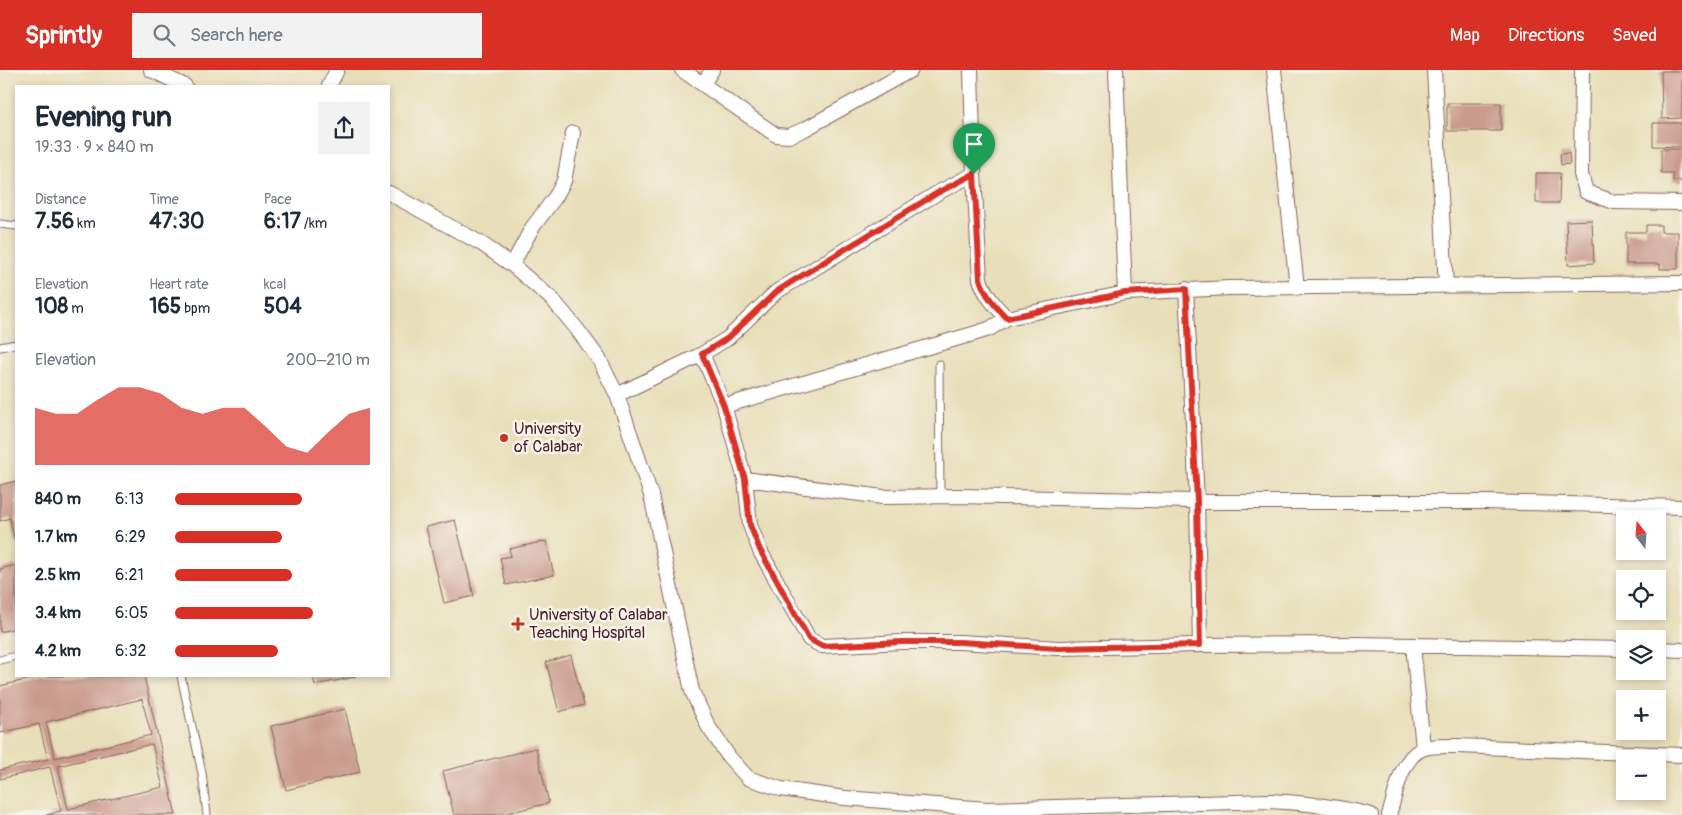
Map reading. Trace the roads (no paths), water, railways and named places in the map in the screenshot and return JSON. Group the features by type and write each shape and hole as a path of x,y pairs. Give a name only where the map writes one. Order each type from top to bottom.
{"street":[{"path":"151,70 179,85"},
{"path":"330,85 337,70"},
{"path":"682,70 776,135 789,136 911,70"},
{"path":"703,84 712,70"},
{"path":"971,70 980,279 983,290 1007,318"},
{"path":"1116,70 1125,293"},
{"path":"1274,70 1297,288"},
{"path":"1434,70 1446,286"},
{"path":"1582,70 1581,174 1586,192 1614,202 1682,203"},
{"path":"512,265 532,228 564,181 573,133"},
{"path":"617,396 702,354 728,338 776,292 939,192 974,174"},
{"path":"390,194 482,244 512,265 553,300 599,359 617,396 651,496 692,691 708,726 729,757 748,778 781,789 836,796 987,809 1271,801 1309,803 1348,809 1371,815"},
{"path":"724,406 990,329 1007,318 1125,293 1186,289 1682,283"},
{"path":"1186,289 1197,501 1200,645"},
{"path":"702,354 724,406 745,479 750,525 760,550 809,639 822,646 902,642 960,642 1058,648 1200,645 1413,645 1616,649"},
{"path":"745,479 883,497 1485,502 1682,507"},
{"path":"1413,645 1423,748"},
{"path":"1666,649 1682,650"},
{"path":"1389,815 1403,770 1412,756 1423,748 1458,746 1682,755"}],"lane":[{"path":"0,224 15,226"},
{"path":"0,347 15,344"},
{"path":"939,364 940,496"},
{"path":"0,660 15,656"},
{"path":"181,677 202,773 207,815"}],"place":[{"name":"University of Calabar","path":"504,438"},
{"name":"University of Calabar Teaching Hospital","path":"518,624"}]}
